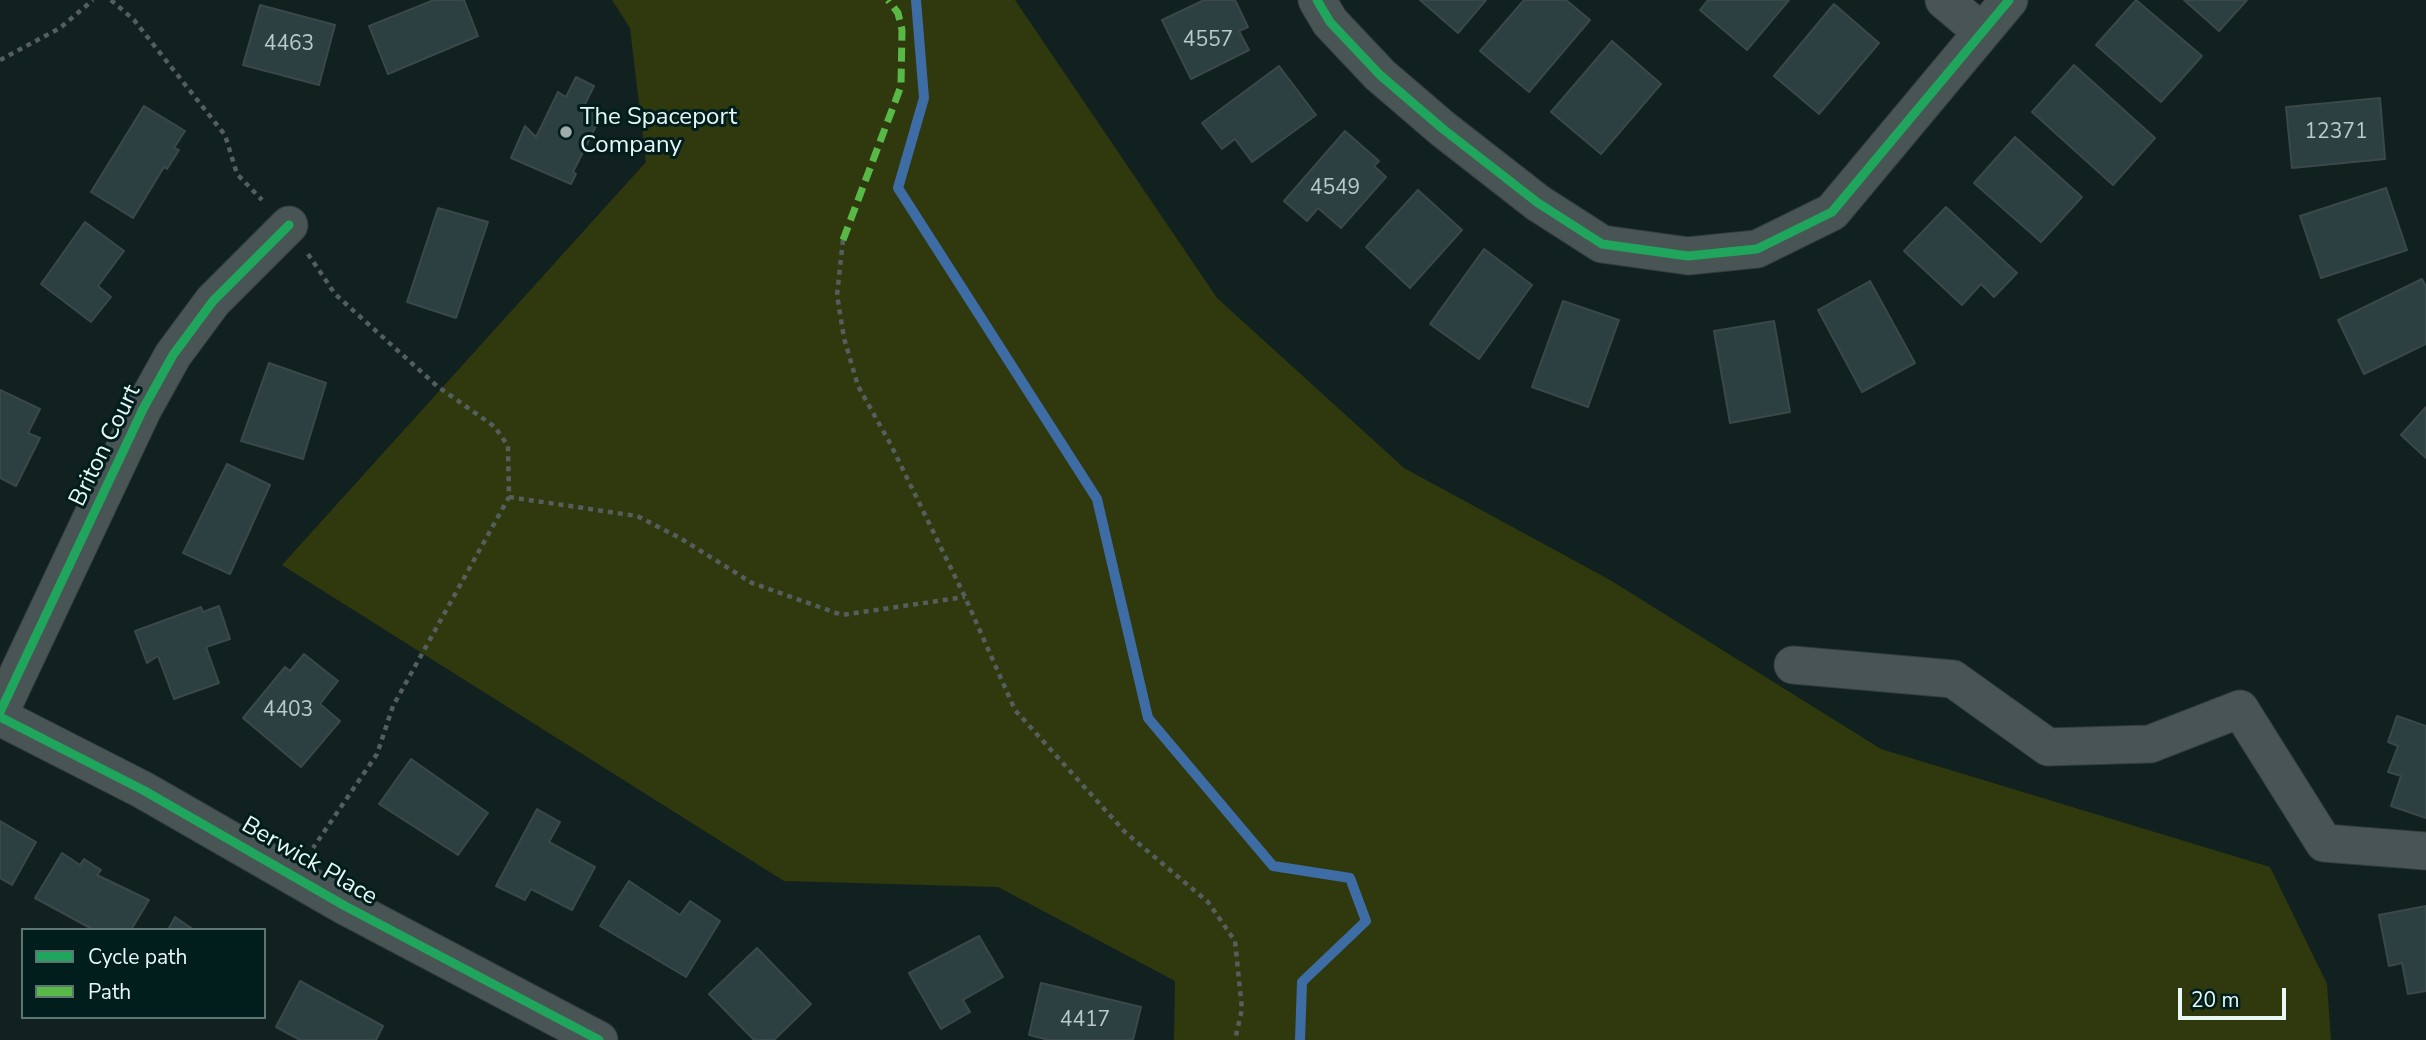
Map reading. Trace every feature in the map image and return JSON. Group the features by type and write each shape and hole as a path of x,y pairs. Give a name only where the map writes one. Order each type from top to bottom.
{"street":[{"path":"1317,0 1330,22 1380,75 1452,137 1538,202 1602,244 1688,256 1757,249 1832,212 2009,0"},
{"path":"1944,0 1982,32"},
{"name":"Briton Court","path":"0,715 143,409 173,355 213,301 289,225"},
{"path":"1793,665 1954,679 2048,747 2150,744 2239,709 2323,843 2426,851"},
{"name":"Berwick Place","path":"0,715 143,790 294,877 599,1040"}],"path":[{"path":"0,60 60,28 93,0"},
{"path":"111,0 134,20 225,135 240,178 289,225 335,294 437,386 495,427 508,446 509,497 437,633 393,706 377,754 294,877"},
{"path":"843,240 837,295 844,338 858,386 891,445 965,597 1015,710 1125,832 1208,902 1235,941 1242,1009 1235,1040"},
{"path":"509,497 637,516 752,583 842,615 965,597"}],"green space":[{"path":"612,0 1015,0 1217,298 1404,468 1610,580 1881,749 2270,867 2327,984 2331,1040 1174,1040 1175,981 998,887 784,881 282,565 646,162 630,28"}],"building":[{"path":"434,0 464,0 478,36 388,74 369,26"},
{"path":"1204,0 1235,0 1248,27 1239,31 1249,50 1191,79 1162,20"},
{"path":"1420,0 1486,0 1458,33"},
{"path":"1524,0 1566,0 1590,20 1529,92 1480,51"},
{"path":"1708,0 1789,0 1747,50 1700,10"},
{"path":"2136,0 2202,56 2161,102 2096,45"},
{"path":"2184,0 2247,0 2219,31"},
{"path":"1834,4 1879,43 1819,114 1774,76"},
{"path":"260,5 335,25 319,85 243,65"},
{"path":"1612,41 1661,84 1601,154 1551,112"},
{"path":"2074,65 2155,138 2113,185 2032,112"},
{"path":"1279,66 1316,115 1252,162 1235,139 1222,149 1202,123"},
{"name":"The Spaceport Company","path":"576,77 594,86 584,106 602,114 573,172 576,174 571,184 511,158 525,126 536,137 558,92 566,97"},
{"path":"2380,98 2385,159 2292,168 2286,107"},
{"path":"144,106 185,131 174,148 179,150 167,169 164,167 133,218 91,192"},
{"path":"1345,131 1379,161 1374,166 1386,177 1341,228 1318,208 1307,221 1284,201"},
{"path":"2015,137 2082,197 2041,242 1974,183"},
{"path":"2386,188 2407,250 2321,278 2300,216"},
{"path":"1418,190 1462,230 1410,288 1366,247"},
{"path":"1946,207 2017,273 1994,297 1981,284 1962,305 1904,251"},
{"path":"438,208 488,222 456,318 407,302"},
{"path":"85,222 124,251 98,286 111,297 91,322 41,284"},
{"path":"1484,249 1532,285 1479,359 1430,324"},
{"path":"2422,279 2426,287 2426,344 2364,374 2338,320"},
{"path":"1870,281 1915,363 1862,392 1818,310"},
{"path":"1563,301 1619,320 1588,407 1532,387"},
{"path":"1774,321 1790,412 1730,423 1714,331"},
{"path":"269,363 326,383 303,459 241,441"},
{"path":"0,390 40,409 28,433 40,438 16,486 0,478"},
{"path":"2426,407 2426,458 2401,435"},
{"path":"227,464 270,485 230,574 183,553"},
{"path":"219,606 230,639 206,647 219,683 174,699 158,656 147,663 135,631 201,607 203,612"},
{"path":"304,654 338,681 320,704 340,721 301,767 243,718 285,667 290,671"},
{"path":"2397,716 2426,726 2426,818 2391,806 2401,776 2388,772 2398,746 2388,742"},
{"path":"411,759 488,813 458,855 379,804"},
{"path":"537,809 560,822 549,842 595,867 572,910 531,889 525,900 496,886"},
{"path":"0,821 36,842 12,885 0,878"},
{"path":"62,853 80,865 84,859 101,870 97,875 149,900 132,928 90,928 35,898"},
{"path":"629,881 680,915 690,901 720,921 686,977 600,926"},
{"path":"2426,906 2426,991 2408,994 2402,963 2389,966 2379,915"},
{"path":"175,917 191,928 169,928"},
{"path":"979,936 1003,977 963,1000 970,1012 941,1029 909,973"},
{"path":"757,948 811,1004 774,1040 754,1040 709,994"},
{"path":"300,981 383,1026 376,1040 300,1040 276,1027"},
{"path":"1041,983 1141,1007 1133,1040 1049,1040 1029,1035"}],"waterway":[{"path":"916,0 924,98 898,188 1097,499 1148,718 1273,866 1350,878 1366,921 1302,982 1300,1040"}],"marked path":[{"path":"843,240 901,86 902,30 898,13 888,0"}],"cycle path":[{"path":"1317,0 1330,22 1380,75 1443,129 1538,203 1602,244 1688,256 1757,249 1832,212 2009,0"},
{"path":"0,712 143,409 173,355 213,301 289,225"},
{"path":"0,717 143,790 345,906 599,1040"}],"place":[{"name":"The Spaceport Company","path":"566,132"}]}
